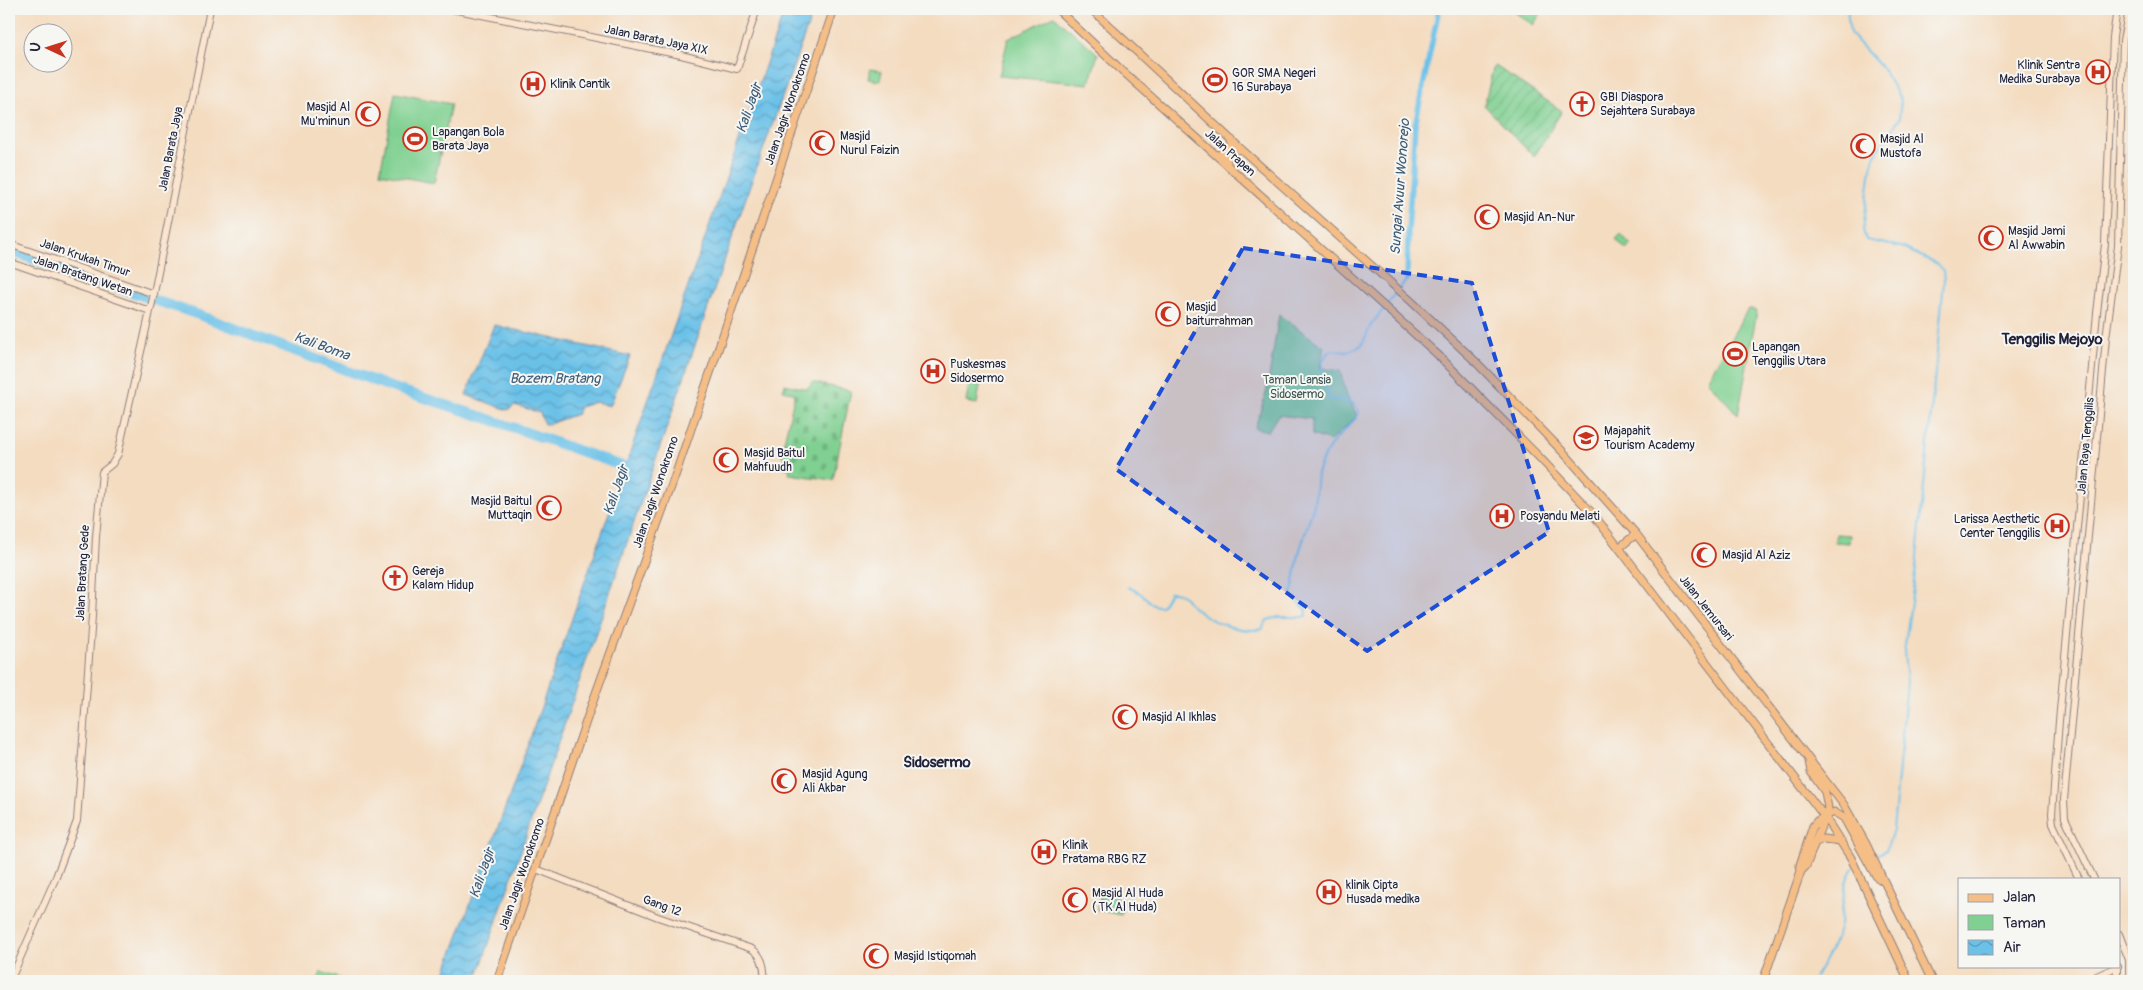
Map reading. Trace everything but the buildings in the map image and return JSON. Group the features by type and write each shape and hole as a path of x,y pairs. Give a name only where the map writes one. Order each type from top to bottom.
{"main road":[{"name":"Jalan Barata Jaya","path":"154,296 210,9"},
{"name":"Jalan Barata Jaya XIX","path":"452,9 737,69 756,9"},
{"name":"Jalan Jagir Wonokromo","path":"498,981 600,679 675,476 834,9"},
{"name":"Jalan Prapen","path":"1057,9 1117,66 1223,158 1380,304 1437,354 1593,514 1619,548"},
{"name":"Jalan Prapen","path":"1090,9 1235,146 1402,294"},
{"name":"Jalan Raya Tenggilis","path":"2079,878 2052,824 2059,721 2105,244 2113,37 2117,9"},
{"name":"Jalan Raya Tenggilis","path":"2094,878 2065,818 2064,800 2106,338 2118,246 2123,40 2129,9"},
{"path":"1223,158 1235,146"},
{"name":"Jalan Krukah Timur","path":"9,244 107,276 154,296"},
{"name":"Jalan Bratang Wetan","path":"9,262 151,310"},
{"name":"Jalan Jemursari","path":"1402,294 1475,361 1564,454 1636,534 1844,805 1868,855"},
{"name":"Jalan Bratang Gede","path":"10,981 62,861 77,820 102,472 112,464 118,454 154,296"},
{"path":"2095,336 2106,338"},
{"path":"2080,493 2093,494"},
{"path":"1636,534 1619,548 1824,816 1854,862 1909,981"},
{"path":"2059,721 2070,722"},
{"path":"1763,981 1801,871 1806,866 1828,808 1827,797 1811,772 1809,761"},
{"path":"1801,871 1800,865 1816,821 1834,812 1841,815 1884,882 1932,981"},
{"path":"1814,843 1824,839 1841,842"},
{"name":"Gang 12","path":"536,869 658,917 752,949 758,953 761,959 764,979"},
{"path":"2120,936 2132,959 2129,981"},
{"path":"2120,965 2132,959"},
{"path":"2086,981 2114,968"},
{"path":"2117,981 2118,968"}],"highlighted area":[{"path":"1243,248 1472,283 1549,532 1367,651 1116,469"}],"green space":[{"path":"1510,9 1535,9 1541,13 1533,25"},
{"path":"1054,16 1098,54 1089,84 999,76 1008,39"},
{"path":"1494,65 1562,111 1534,157 1484,105"},
{"path":"870,69 882,71 880,81 868,79"},
{"name":"Lapangan Bola Barata Jaya","path":"395,93 451,104 434,183 380,173"},
{"path":"1621,234 1631,245 1626,250 1616,239"},
{"name":"Lapangan Tenggilis Utara","path":"1748,309 1757,311 1738,415 1707,380"},
{"name":"Taman Lansia Sidosermo","path":"1279,315 1324,347 1320,368 1340,371 1346,393 1357,416 1330,441 1312,435 1312,419 1278,415 1268,431 1255,428 1267,390"},
{"path":"970,378 981,380 977,404 966,402"},
{"path":"812,382 851,391 833,480 789,474 790,469 783,467 784,456 781,454 795,394 783,390 785,384 807,389"},
{"path":"1836,534 1850,535 1849,543 1835,542"},
{"path":"1101,893 1124,899 1121,915 1097,910"},
{"path":"321,972 348,981 318,981"}],"water":[{"name":"Kali Jagir","path":"785,9 814,9 750,186 476,981 442,981 519,770"},
{"name":"Bozem Bratang","path":"494,325 630,356 610,406 595,402 580,407 577,414 544,424 540,413 515,405 508,410 466,395"}],"waterway":[{"name":"Sungai Avuur Wonorejo","path":"1407,279 1415,125 1439,9"},
{"path":"1847,9 1850,33 1882,68 1901,100 1899,119 1874,157 1871,168 1863,230 1866,240 1901,247 1938,264 1943,271 1944,281 1916,567 1904,652 1907,682 1893,830 1886,850 1875,856"},
{"path":"2128,171 2134,171"},
{"name":"Kali Boma","path":"9,251 202,316 388,386 625,467"},
{"path":"1128,587 1142,595 1153,605 1158,606 1162,606 1170,592 1179,593 1195,609 1210,619 1227,626 1245,630 1262,629 1267,620 1279,617 1306,617 1307,610 1294,598 1292,593 1299,553 1314,505 1317,473 1324,456 1334,441 1356,418 1359,412 1351,402 1329,399 1322,372 1322,363 1326,355 1332,350 1347,352 1362,345 1371,325 1407,279"},
{"path":"1813,981 1836,938 1840,924 1844,891 1853,868"}],"place":[{"name":"Klinik Sentra Medika Surabaya","path":"2098,72"},
{"name":"GOR SMA Negeri 16 Surabaya","path":"1215,80"},
{"name":"Klinik Cantik","path":"533,84"},
{"name":"GBI Diaspora Sejahtera Surabaya","path":"1582,104"},
{"name":"Masjid Al Mu'minun","path":"368,114"},
{"name":"Lapangan Bola Barata Jaya","path":"415,139"},
{"name":"Masjid Nurul Faizin","path":"822,143"},
{"name":"Masjid Al Mustofa","path":"1863,146"},
{"name":"Masjid An-Nur","path":"1487,217"},
{"name":"Masjid Jami Al Awwabin","path":"1991,238"},
{"name":"Masjid baiturrahman","path":"1168,314"},
{"name":"Lapangan Tenggilis Utara","path":"1735,354"},
{"name":"Puskesmas Sidosermo","path":"933,371"},
{"name":"Majapahit Tourism Academy","path":"1586,438"},
{"name":"Masjid Baitul Mahfuudh","path":"726,460"},
{"name":"Masjid Baitul Muttaqin","path":"549,508"},
{"name":"Posyandu Melati","path":"1502,516"},
{"name":"Larissa Aesthetic Center Tenggilis","path":"2057,526"},
{"name":"Masjid Al Aziz","path":"1704,555"},
{"name":"Gereja Kalam Hidup","path":"395,578"},
{"name":"Masjid Al Ikhlas","path":"1125,717"},
{"name":"Masjid Agung Ali Akbar","path":"784,781"},
{"name":"Klinik Pratama RBG RZ","path":"1044,852"},
{"name":"klinik Cipta Husada medika","path":"1329,892"},
{"name":"Masjid Al Huda ( TK Al Huda)","path":"1075,900"},
{"name":"Masjid Istiqomah","path":"876,956"}],"district":[{"name":"Tenggilis Mejoyo","path":"2052,339"},
{"name":"Sidosermo","path":"937,762"}]}
